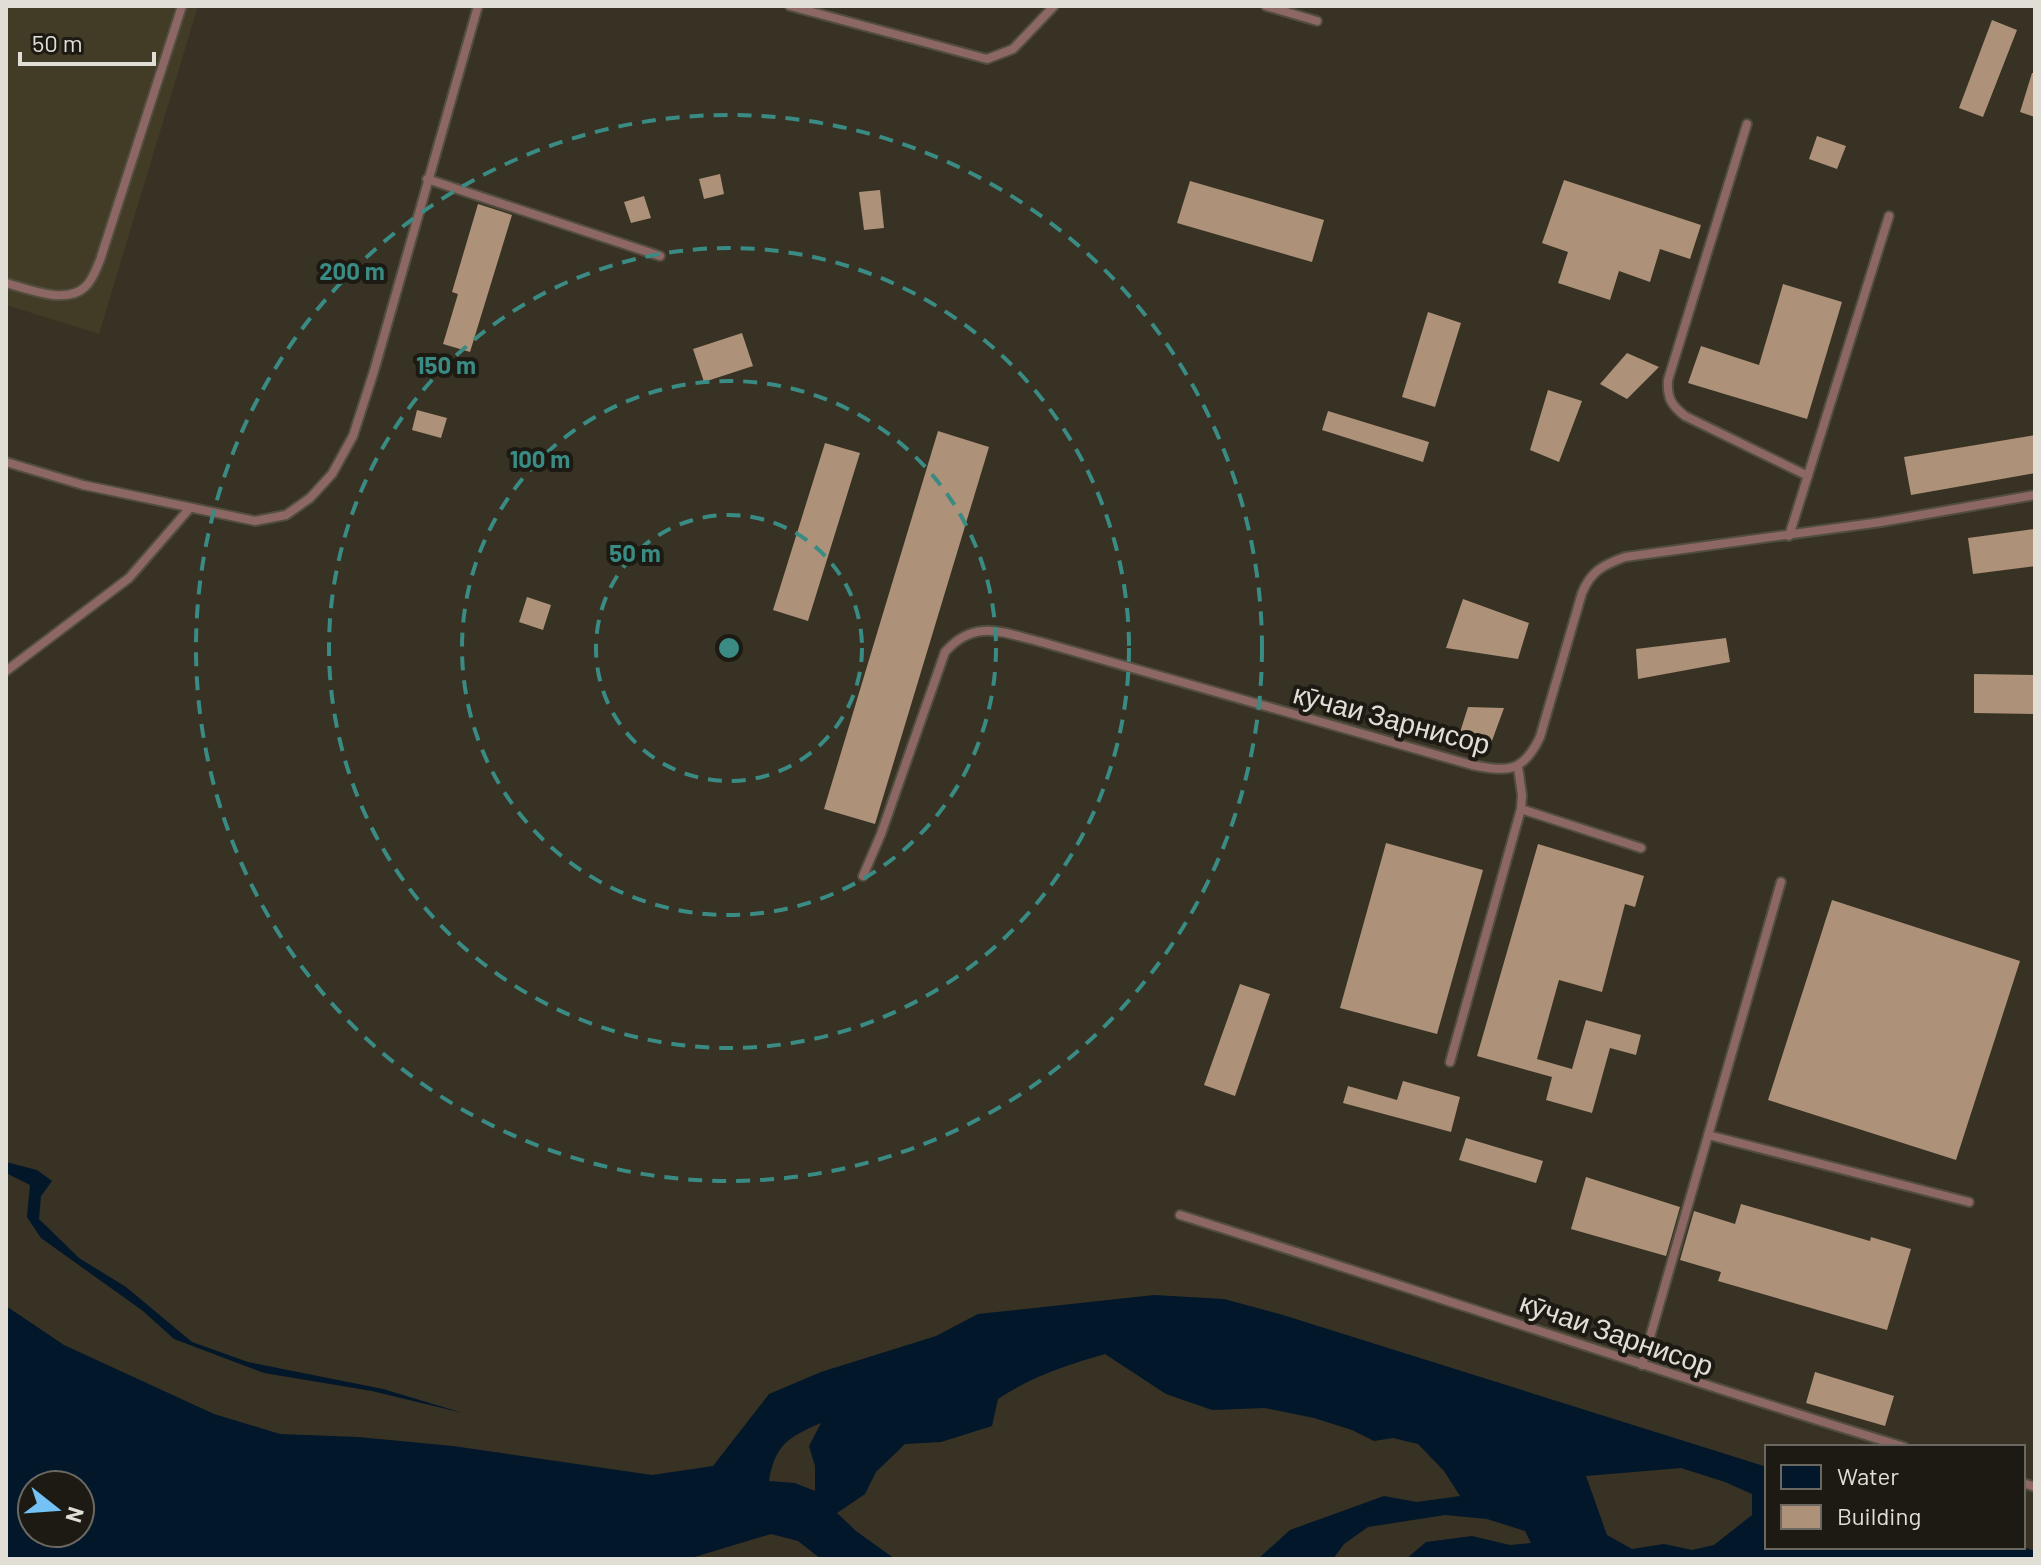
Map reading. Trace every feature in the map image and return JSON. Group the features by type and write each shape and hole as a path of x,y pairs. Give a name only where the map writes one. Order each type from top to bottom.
{"lane":[{"path":"6,283 61,295 83,290 90,281 100,260 182,6"},
{"path":"6,462 83,485 255,521 286,515 310,498 332,474 353,436 478,6"},
{"path":"790,6 987,59 1013,49 1054,6"},
{"path":"1266,6 1317,21"},
{"path":"1747,124 1668,380 1667,396 1685,416 1808,476"},
{"path":"427,179 660,256"},
{"path":"1789,536 1889,216"},
{"name":"кӯчаи Зарнисор","path":"863,876 881,834 945,652 956,639 974,630 996,631 1041,642 1498,770 1518,767 1531,756 1540,737 1582,593 1589,577 1602,565 1625,557 1789,536 2035,495"},
{"path":"6,671 129,578 189,509"},
{"path":"1450,1062 1521,809 1518,767"},
{"path":"1521,809 1641,848"},
{"path":"1642,1365 1781,882"},
{"path":"1708,1135 1969,1202"},
{"name":"кӯчаи Зарнисор","path":"1180,1215 1898,1445"}],"shaded area":[{"path":"6,6 198,6 99,334 6,305"}],"water":[{"path":"6,1162 37,1170 52,1181 41,1196 39,1219 79,1258 126,1287 192,1342 248,1362 383,1389 463,1413 372,1391 264,1373 174,1339 143,1311 41,1238 27,1217 30,1185 6,1173"},
{"path":"1154,1295 1224,1299 1765,1466 1765,1549 2025,1548 2035,1551 2035,1559 1406,1559 1426,1542 1472,1536 1510,1545 1531,1543 1525,1531 1487,1519 1445,1515 1368,1527 1344,1544 1333,1559 1258,1559 1290,1530 1384,1496 1417,1502 1460,1496 1444,1471 1418,1444 1393,1438 1374,1441 1314,1418 1265,1408 1212,1410 1166,1394 1105,1354 1049,1372 998,1399 992,1426 941,1442 905,1444 876,1472 865,1494 837,1513 895,1559 821,1559 798,1541 771,1534 688,1559 6,1559 6,1306 64,1345 214,1414 280,1434 358,1437 453,1446 652,1475 713,1466 769,1394 821,1372 936,1336 978,1314","holes":["821,1423 809,1446 815,1466 815,1491 795,1483 769,1481 775,1459 785,1444","1681,1468 1752,1494 1752,1515 1714,1545 1692,1550 1664,1544 1632,1549 1607,1535 1586,1476"]}],"building":[{"path":"1992,20 2017,30 1983,117 1959,108"},
{"path":"2032,73 2035,73 2035,117 2020,112"},
{"path":"1817,136 1846,146 1837,169 1809,159"},
{"path":"720,174 724,194 704,199 699,179"},
{"path":"1564,180 1701,225 1690,259 1660,249 1650,282 1619,271 1610,300 1558,283 1568,252 1542,243"},
{"path":"1190,181 1324,220 1312,262 1177,223"},
{"path":"880,190 884,228 864,230 859,192"},
{"path":"644,196 651,218 631,223 624,202"},
{"path":"478,204 512,215 470,352 443,344 458,294 452,292"},
{"path":"1783,284 1842,302 1807,419 1688,383 1701,346 1759,365"},
{"path":"1428,312 1461,323 1435,407 1402,397"},
{"path":"742,333 753,366 704,382 693,349"},
{"path":"1627,353 1659,367 1627,399 1600,384"},
{"path":"1548,390 1582,401 1559,462 1530,450"},
{"path":"417,410 447,418 441,438 412,430"},
{"path":"1328,411 1429,442 1423,462 1322,430"},
{"path":"938,431 989,447 875,824 824,809"},
{"path":"2035,435 2035,473 1911,495 1904,457"},
{"path":"825,443 860,453 808,621 773,610"},
{"path":"2034,529 2035,566 1973,574 1968,538"},
{"path":"527,597 551,605 543,630 519,622"},
{"path":"1463,599 1529,623 1518,659 1446,648"},
{"path":"1726,638 1730,662 1638,679 1636,649"},
{"path":"1974,674 2035,675 2035,714 1974,713"},
{"path":"1468,707 1504,708 1489,749 1455,748"},
{"path":"1386,843 1483,870 1437,1034 1340,1008"},
{"path":"1538,844 1644,876 1635,907 1625,904 1602,992 1559,980 1537,1059 1572,1069 1586,1020 1641,1035 1636,1055 1610,1048 1592,1113 1546,1100 1552,1077 1477,1056"},
{"path":"1832,900 2020,961 1956,1160 1768,1100"},
{"path":"1240,984 1270,994 1235,1096 1204,1085"},
{"path":"1403,1081 1460,1097 1451,1132 1343,1103 1348,1086 1397,1100"},
{"path":"1466,1138 1543,1161 1536,1183 1459,1160"},
{"path":"1586,1177 1680,1207 1666,1256 1571,1229"},
{"path":"1741,1204 1870,1241 1871,1237 1911,1249 1887,1330 1718,1281 1721,1272 1680,1260 1694,1211 1735,1224"},
{"path":"1815,1372 1894,1396 1885,1426 1806,1403"}]}
